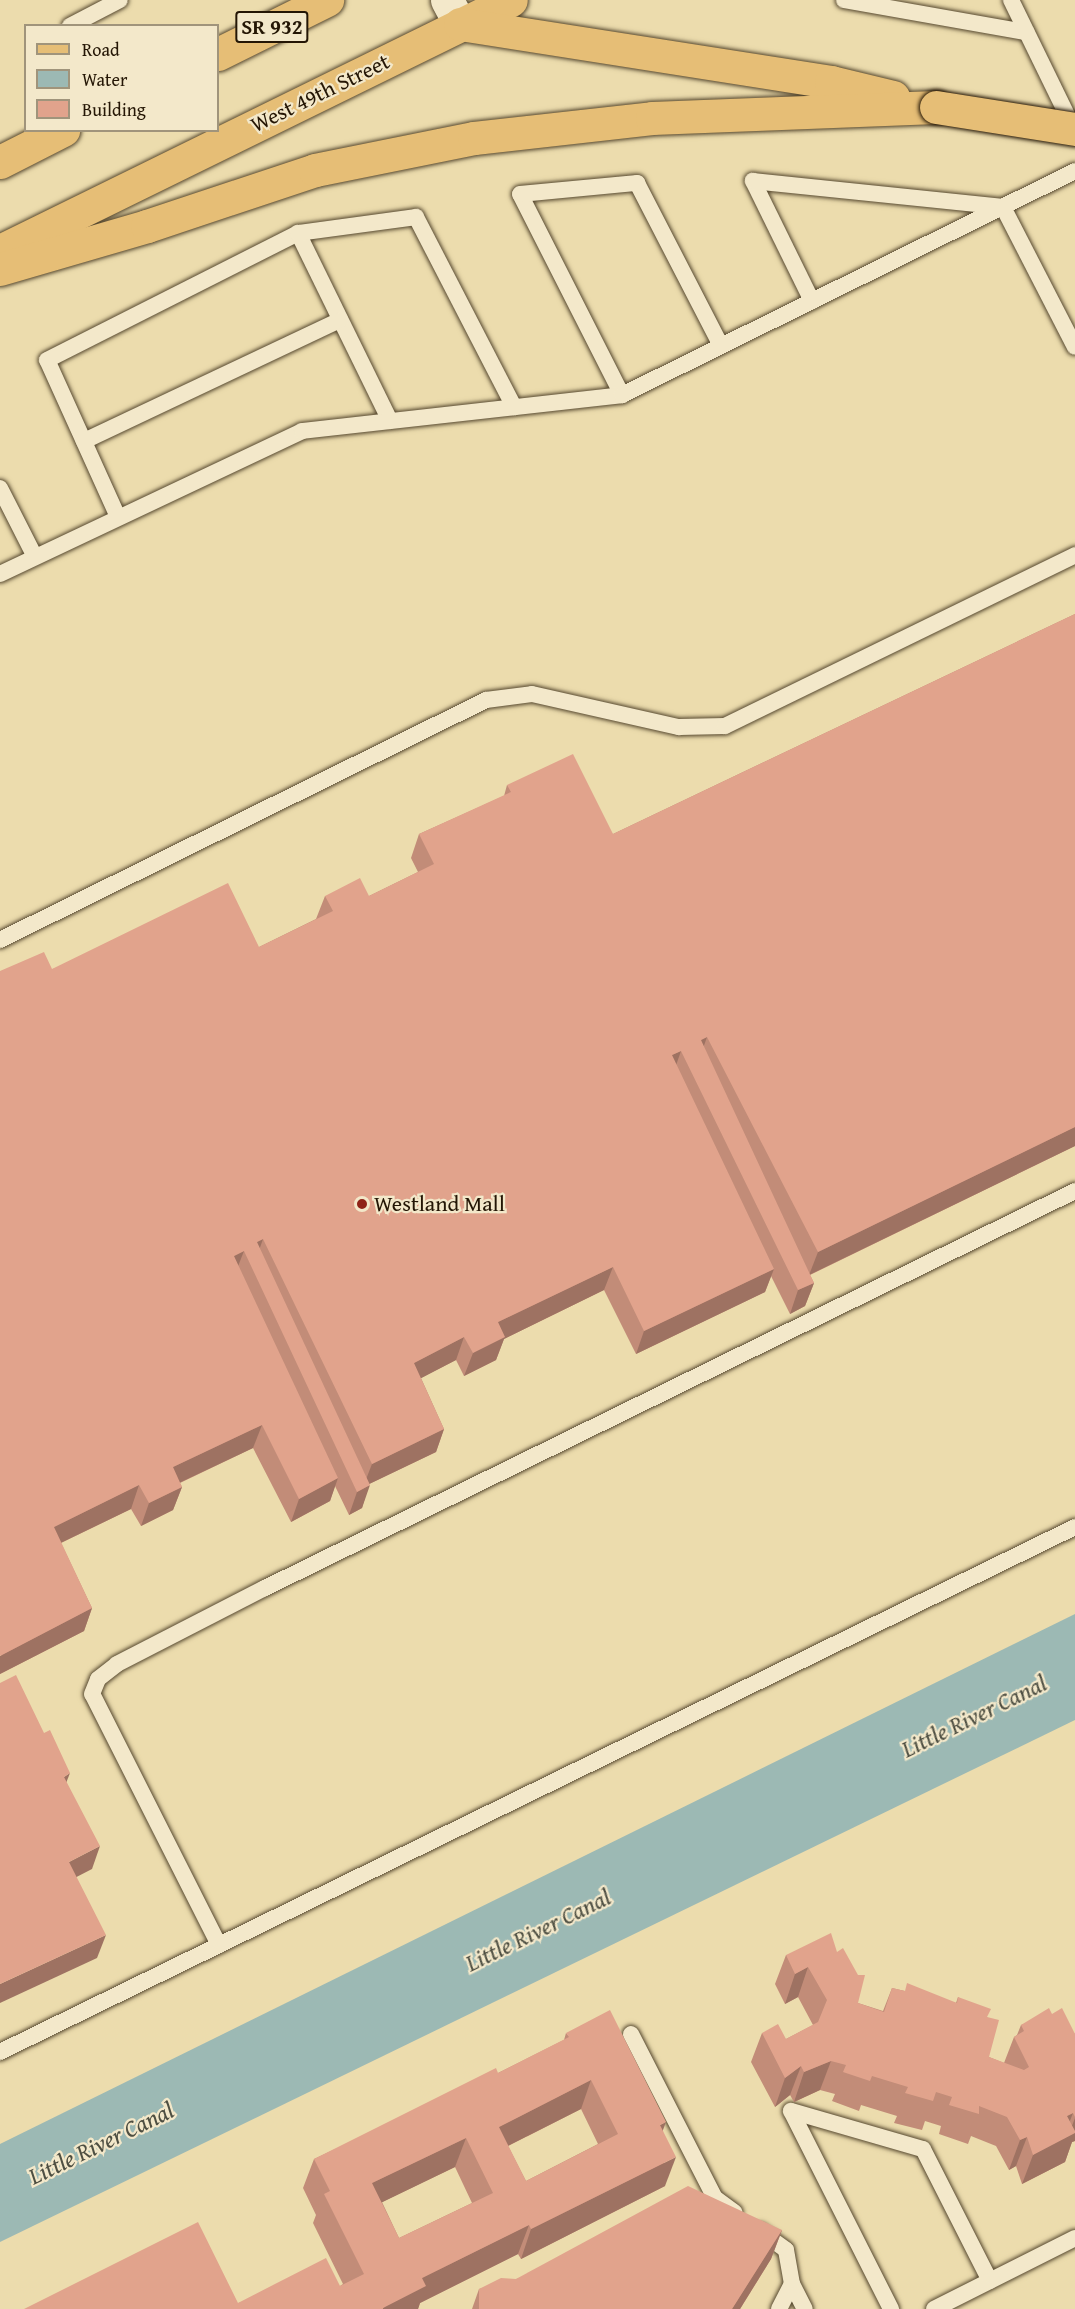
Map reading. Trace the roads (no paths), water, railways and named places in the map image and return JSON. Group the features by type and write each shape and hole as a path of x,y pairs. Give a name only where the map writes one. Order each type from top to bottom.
{"main road":[{"name":"SR 932","path":"219,54 327,0"},
{"name":"West 49th Street","path":"0,251 453,12 511,0"},
{"path":"453,12 831,82 936,107 1075,130"},
{"path":"0,269 147,226 315,170 474,138 652,118 936,107"},
{"path":"0,162 59,132"}],"lane":[{"path":"74,24 120,0"},
{"path":"844,0 1026,32"},
{"path":"1011,0 1075,130"},
{"path":"0,574 302,431 622,394 1075,171"},
{"path":"812,301 753,181 1003,207"},
{"path":"622,394 520,194 637,183 721,346"},
{"path":"1003,207 1075,347"},
{"path":"118,517 46,360 298,232 416,217 514,407"},
{"path":"298,232 390,421"},
{"path":"84,441 340,320"},
{"path":"0,488 35,557"},
{"path":"0,939 486,700 532,694 679,727 725,726 1075,555"},
{"path":"219,1946 92,1694 98,1679 117,1664 275,1583 1075,1191"},
{"path":"0,2052 1075,1527"},
{"path":"631,2034 715,2198 786,2250 792,2284 805,2309"},
{"path":"891,2309 791,2111 923,2149 990,2281"},
{"path":"934,2309 1075,2238"},
{"path":"779,2309 792,2284"}],"water":[{"name":"Little River Canal","path":"1075,1614 1075,1720 0,2242 0,2144"}],"place":[{"name":"Westland Mall","path":"362,1204"}]}
